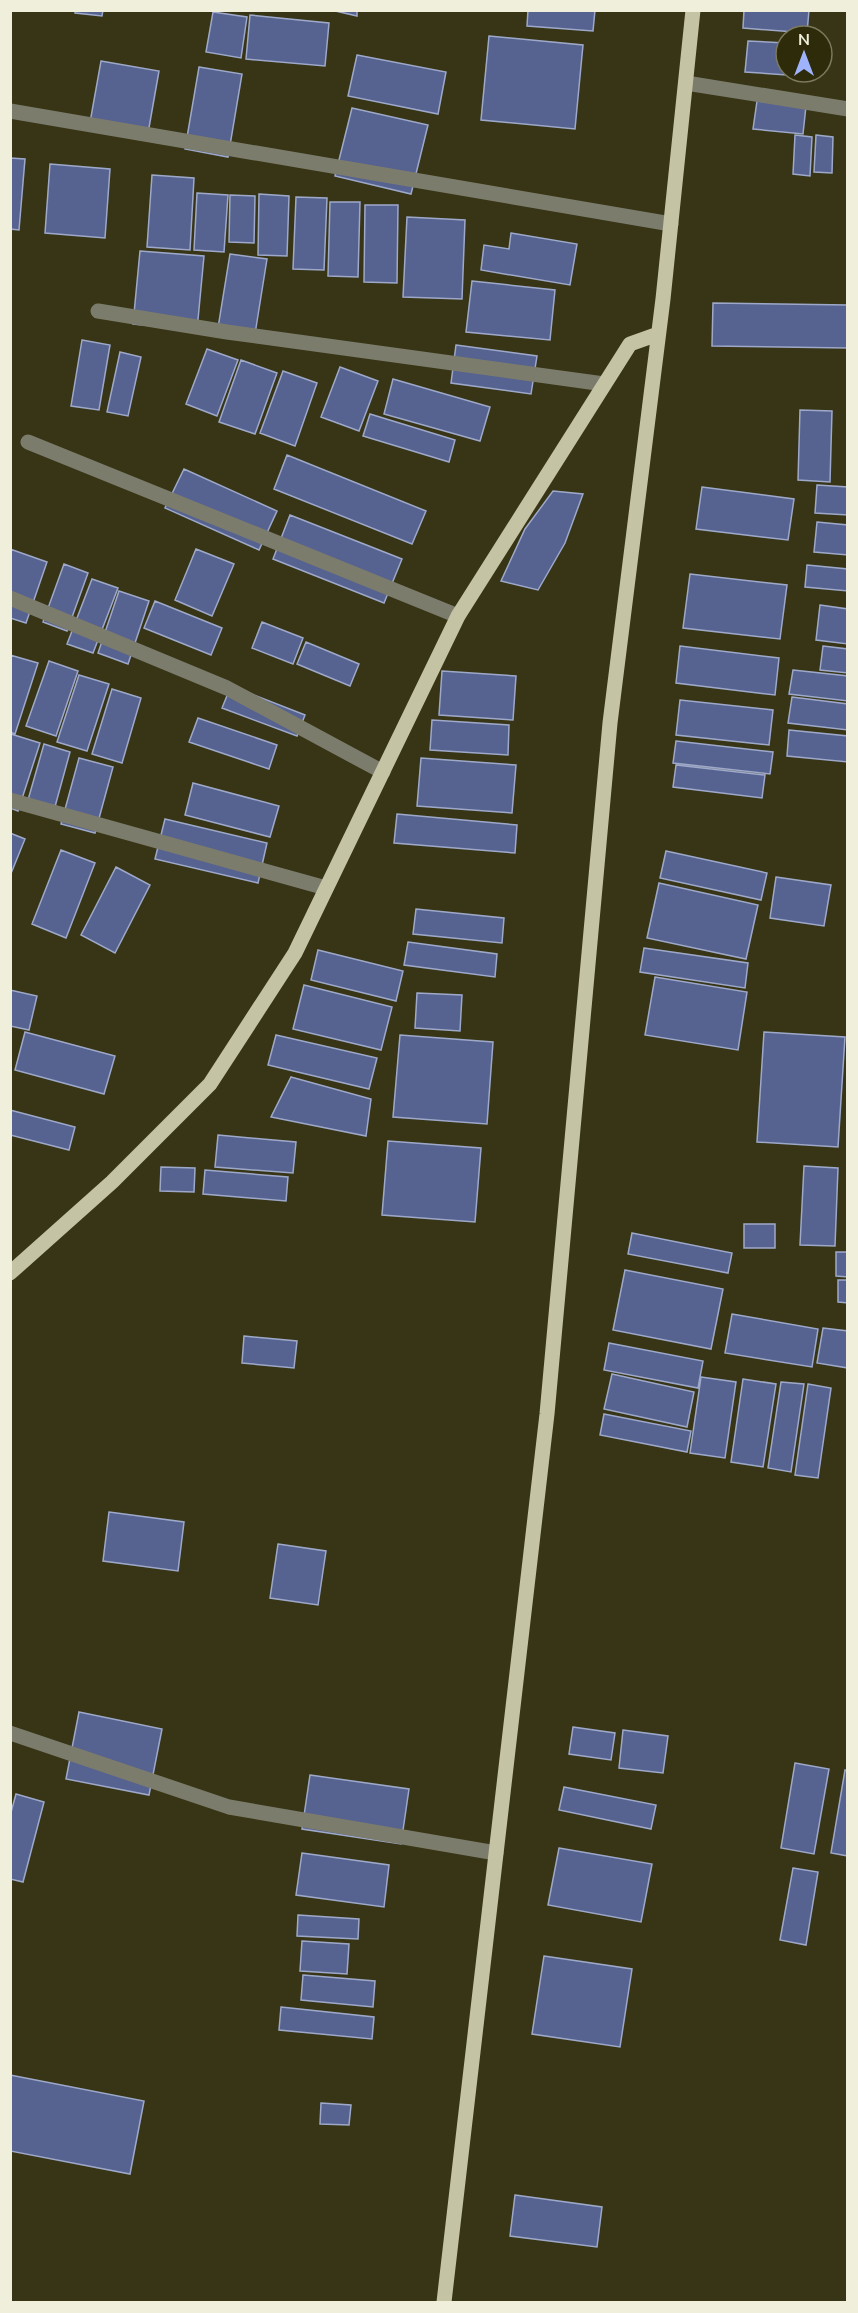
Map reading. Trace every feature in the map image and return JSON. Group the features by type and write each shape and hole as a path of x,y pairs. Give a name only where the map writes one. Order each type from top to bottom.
{"main road":[{"path":"444,2302 547,1414 610,723 671,224 693,10"},
{"path":"10,1273 112,1182 210,1084 294,953 458,616 630,344 658,334"}],"street":[{"path":"686,83 848,109"},
{"path":"10,111 671,224"},
{"path":"98,311 226,332 604,384"},
{"path":"28,442 458,616"},
{"path":"10,598 226,688 383,772"},
{"path":"10,800 326,888"},
{"path":"10,1733 229,1807 496,1853"}],"building":[{"path":"75,10 103,10 102,16 75,13"},
{"path":"331,10 357,10 357,16"},
{"path":"528,10 595,10 593,31 527,26"},
{"path":"744,10 809,10 808,24 774,24 774,30 743,28"},
{"path":"213,12 247,17 241,58 206,52"},
{"path":"250,15 329,23 325,66 246,59"},
{"path":"489,36 583,45 575,129 481,120"},
{"path":"748,41 774,42 774,74 745,72"},
{"path":"357,55 446,72 438,114 348,96"},
{"path":"101,61 159,71 147,139 89,128"},
{"path":"199,67 242,74 228,157 185,149"},
{"path":"757,101 806,106 803,134 753,129"},
{"path":"352,108 428,125 411,194 335,176"},
{"path":"795,135 812,137 810,176 793,174"},
{"path":"816,135 833,137 832,173 814,172"},
{"path":"10,158 25,159 19,230 10,229"},
{"path":"50,164 110,169 105,238 45,233"},
{"path":"152,175 194,178 190,250 147,247"},
{"path":"197,193 228,195 224,252 194,250"},
{"path":"259,194 289,196 287,256 258,255"},
{"path":"230,195 255,196 254,243 229,242"},
{"path":"296,197 327,198 324,270 293,269"},
{"path":"330,202 360,202 358,277 328,276"},
{"path":"365,205 398,205 397,283 364,282"},
{"path":"407,217 465,220 462,299 403,297"},
{"path":"511,233 577,244 570,285 481,270 484,245 509,249"},
{"path":"140,251 204,256 197,330 133,324"},
{"path":"230,254 267,259 255,334 218,328"},
{"path":"472,281 555,290 550,340 466,332"},
{"path":"713,303 848,305 848,348 712,346"},
{"path":"82,340 110,345 99,410 71,406"},
{"path":"456,345 537,356 531,394 451,383"},
{"path":"207,349 238,360 217,416 186,404"},
{"path":"120,352 141,357 128,416 107,412"},
{"path":"241,360 277,373 255,434 219,422"},
{"path":"340,367 378,381 359,431 321,417"},
{"path":"283,371 317,383 295,446 260,433"},
{"path":"393,379 490,407 480,441 384,414"},
{"path":"800,410 832,411 830,482 798,480"},
{"path":"370,414 455,440 449,462 363,436"},
{"path":"287,455 426,511 412,544 274,489"},
{"path":"184,469 277,511 259,550 165,508"},
{"path":"817,485 848,487 848,515 815,513"},
{"path":"702,487 794,499 788,540 696,529"},
{"path":"553,491 583,494 565,543 538,590 501,581 525,529"},
{"path":"290,515 402,559 384,603 273,559"},
{"path":"817,522 848,525 848,555 814,552"},
{"path":"10,549 47,562 26,623 10,618"},
{"path":"196,549 234,564 212,616 175,600"},
{"path":"64,564 88,573 67,631 43,622"},
{"path":"807,565 848,569 848,591 805,587"},
{"path":"690,574 787,585 780,639 683,628"},
{"path":"92,579 118,588 93,653 67,644"},
{"path":"119,591 149,601 128,664 98,653"},
{"path":"155,601 222,628 211,655 144,628"},
{"path":"820,605 848,609 848,644 816,640"},
{"path":"262,622 303,638 293,664 252,648"},
{"path":"306,642 359,664 350,686 297,664"},
{"path":"680,646 779,658 775,695 676,683"},
{"path":"823,646 848,649 848,673 820,670"},
{"path":"10,655 38,663 15,734 10,732"},
{"path":"49,661 78,671 56,736 26,726"},
{"path":"793,670 848,676 848,701 789,694"},
{"path":"442,671 516,676 513,720 439,715"},
{"path":"79,675 109,684 87,751 57,742"},
{"path":"231,686 305,715 297,736 222,708"},
{"path":"112,689 141,698 122,763 92,754"},
{"path":"792,697 848,704 848,730 788,723"},
{"path":"680,700 773,710 769,745 676,735"},
{"path":"198,718 277,745 269,769 189,742"},
{"path":"432,720 509,725 508,755 430,750"},
{"path":"789,730 848,736 848,762 787,756"},
{"path":"11,734 40,743 18,811 10,808"},
{"path":"676,741 773,752 770,774 673,763"},
{"path":"44,744 70,752 53,814 26,807"},
{"path":"79,758 113,767 95,833 61,824"},
{"path":"421,758 516,765 512,813 417,806"},
{"path":"676,765 765,775 762,798 673,787"},
{"path":"193,783 279,806 270,837 185,815"},
{"path":"397,814 517,825 515,853 394,843"},
{"path":"165,819 267,843 258,883 155,859"},
{"path":"10,833 25,839 10,876"},
{"path":"61,850 95,863 66,938 32,924"},
{"path":"666,851 767,873 761,900 660,878"},
{"path":"116,867 150,885 115,953 81,935"},
{"path":"776,877 831,885 824,926 770,918"},
{"path":"659,883 758,905 746,959 647,938"},
{"path":"416,909 504,918 502,943 413,934"},
{"path":"408,942 497,954 495,977 404,965"},
{"path":"644,948 748,963 745,988 640,972"},
{"path":"318,950 403,971 396,1001 311,980"},
{"path":"655,977 747,992 738,1050 645,1035"},
{"path":"304,985 392,1007 381,1050 293,1029"},
{"path":"10,990 37,996 29,1030 10,1026"},
{"path":"417,993 462,995 460,1031 415,1028"},
{"path":"25,1032 115,1056 104,1094 15,1070"},
{"path":"764,1032 845,1037 838,1147 757,1142"},
{"path":"276,1035 377,1058 369,1089 268,1065"},
{"path":"400,1035 493,1042 487,1124 393,1117"},
{"path":"291,1077 371,1099 366,1136 271,1117"},
{"path":"10,1110 75,1127 69,1150 10,1135"},
{"path":"218,1135 296,1142 293,1173 215,1167"},
{"path":"388,1141 481,1148 475,1222 382,1215"},
{"path":"804,1166 838,1168 835,1246 800,1245"},
{"path":"161,1167 195,1168 194,1192 160,1191"},
{"path":"205,1170 288,1177 286,1201 203,1194"},
{"path":"744,1224 775,1224 775,1248 744,1248"},
{"path":"632,1233 732,1253 728,1273 628,1254"},
{"path":"836,1252 848,1252 848,1277 836,1276"},
{"path":"625,1270 723,1289 711,1349 613,1330"},
{"path":"838,1280 848,1280 848,1303 838,1302"},
{"path":"732,1314 818,1329 812,1367 725,1353"},
{"path":"823,1328 848,1331 848,1368 817,1363"},
{"path":"244,1336 297,1341 294,1368 242,1363"},
{"path":"609,1343 703,1361 698,1388 604,1370"},
{"path":"612,1374 694,1392 687,1427 604,1409"},
{"path":"701,1377 736,1382 725,1458 690,1453"},
{"path":"743,1379 776,1384 763,1467 731,1462"},
{"path":"781,1382 804,1384 791,1472 768,1468"},
{"path":"808,1384 831,1388 818,1478 795,1475"},
{"path":"604,1414 691,1431 687,1452 600,1435"},
{"path":"109,1512 184,1522 178,1571 103,1561"},
{"path":"278,1544 326,1551 318,1605 270,1598"},
{"path":"79,1712 162,1729 149,1795 66,1779"},
{"path":"573,1727 615,1733 611,1760 569,1754"},
{"path":"623,1730 668,1736 663,1773 619,1768"},
{"path":"795,1763 829,1769 814,1854 781,1848"},
{"path":"845,1770 848,1771 848,1856 831,1853"},
{"path":"310,1775 409,1789 401,1844 302,1829"},
{"path":"564,1787 656,1805 651,1829 559,1810"},
{"path":"16,1794 44,1802 23,1882 10,1879 10,1816"},
{"path":"559,1848 652,1864 641,1922 548,1905"},
{"path":"302,1853 389,1865 384,1907 296,1895"},
{"path":"793,1868 818,1872 806,1945 780,1940"},
{"path":"298,1915 359,1919 358,1939 297,1936"},
{"path":"302,1941 349,1944 347,1974 300,1971"},
{"path":"544,1956 632,1969 620,2047 532,2034"},
{"path":"303,1975 375,1981 373,2007 301,2000"},
{"path":"281,2007 374,2017 372,2039 279,2030"},
{"path":"10,2075 144,2101 130,2174 10,2151"},
{"path":"321,2103 351,2105 349,2125 320,2124"},
{"path":"515,2195 602,2207 597,2247 510,2236"}]}
